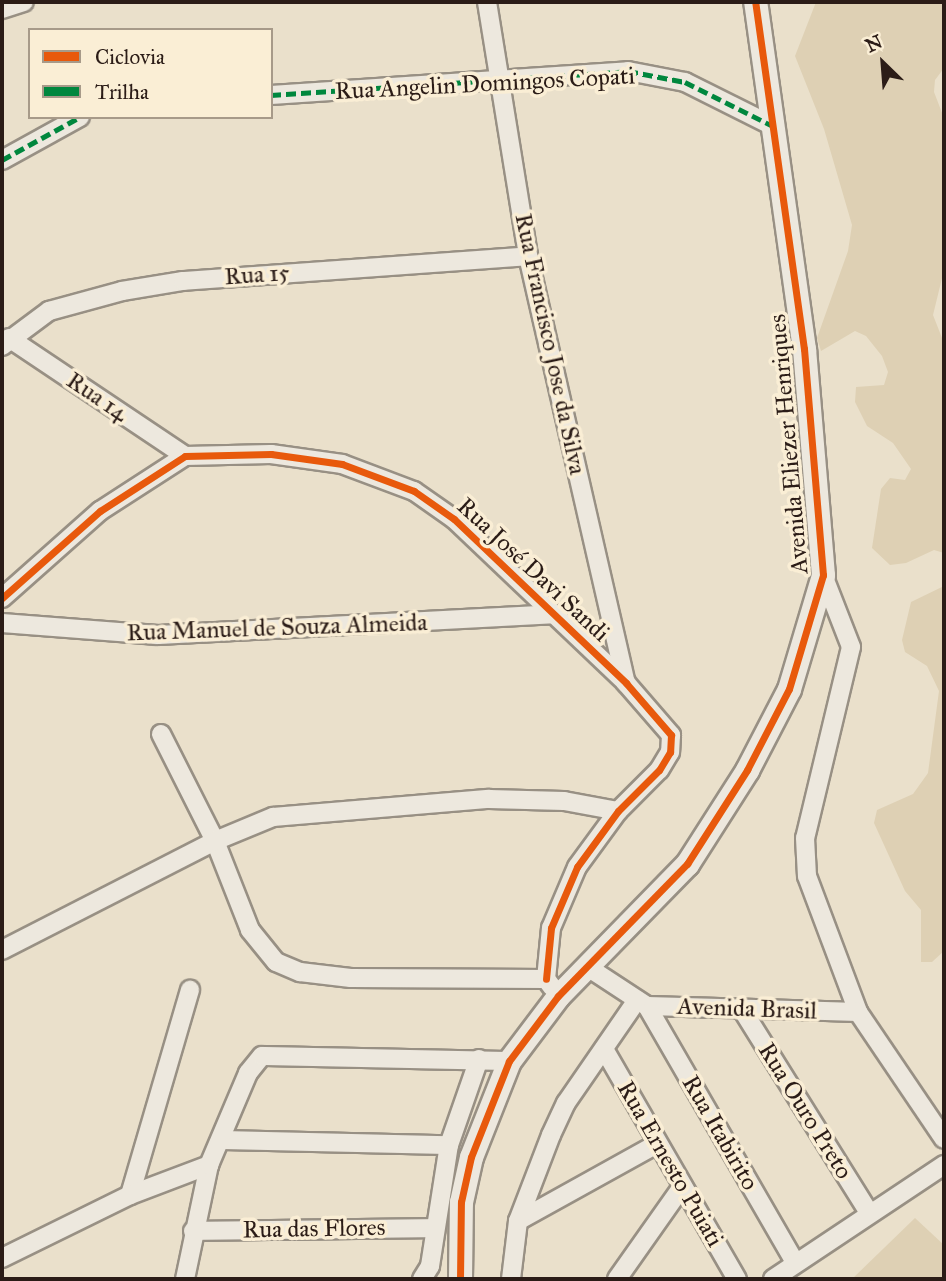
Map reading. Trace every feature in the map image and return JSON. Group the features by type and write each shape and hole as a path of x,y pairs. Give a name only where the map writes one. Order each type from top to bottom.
{"street":[{"path":"2,9 24,2"},
{"name":"Rua Francisco Jose da Silva","path":"487,2 528,256 626,683"},
{"name":"Avenida Eliezer Henriques","path":"460,1279 461,1202 471,1157 509,1060 552,988 586,966 687,864 747,769 789,689 823,575 804,349 755,2"},
{"name":"Rua Angelin Domingos Copati","path":"273,95 628,72 685,82 773,126"},
{"path":"2,160 76,119"},
{"name":"Rua 15","path":"6,342 75,301 183,281 528,256"},
{"name":"Rua 14","path":"6,342 185,456"},
{"name":"Rua José Davi Sandi","path":"185,456 271,454 342,464 386,478 454,519 626,683 671,735 670,752 618,811"},
{"path":"2,598 100,512 185,456"},
{"path":"823,575 850,647 805,838 807,876 858,1012 944,1139"},
{"name":"Rua Manuel de Souza Almeida","path":"2,623 158,635 553,614"},
{"path":"2,950 215,841 273,817 367,805 514,799 564,801 618,811 560,903 548,942 552,988 351,978 300,972 276,962 250,930 215,841 161,734"},
{"path":"511,1279 518,1221 566,1103 604,1049 642,1003 586,966"},
{"path":"130,1195 190,990"},
{"name":"Avenida Brasil","path":"642,1003 743,1011 858,1012"},
{"name":"Rua Itabirito","path":"642,1003 794,1261"},
{"name":"Rua Ouro Preto","path":"743,1011 868,1211"},
{"name":"Rua Ernesto Puiati","path":"604,1049 731,1276"},
{"path":"185,1279 192,1231 209,1165 248,1073 262,1056 509,1060"},
{"path":"426,1273 449,1144 479,1059"},
{"path":"221,1140 449,1144"},
{"path":"518,1221 657,1144"},
{"path":"2,1258 130,1195 209,1165"},
{"path":"773,1279 794,1261 868,1211 944,1165"},
{"path":"617,1279 682,1187"},
{"name":"Rua das Flores","path":"192,1231 435,1228"}],"shaded area":[{"path":"816,2 944,2 944,68 935,80 934,92 944,118 944,270 933,315 944,343 944,553 934,550 906,563 890,565 872,548 881,489 890,478 905,480 911,469 893,443 867,426 855,402 856,387 884,385 888,372 882,356 866,336 855,331 821,351 817,338 848,251 852,225 824,129 795,56"},
{"path":"944,586 944,951 932,962 921,962 921,910 905,891 874,823 877,810 913,794 928,773 939,691 927,666 905,652 902,640 911,602"},
{"path":"915,1218 944,1245 944,1279 852,1279"}],"marked path":[{"path":"273,95 628,71 685,82 773,126"},
{"path":"2,160 76,119"}],"cycle path":[{"path":"460,1279 461,1202 471,1157 509,1061 558,996 687,864 747,770 789,689 823,575 804,349 755,2"},
{"path":"2,598 100,511 185,456 271,454 342,464 414,491 454,519 626,683 671,735 670,752 659,770 618,811 577,867 551,928 546,979"}]}
